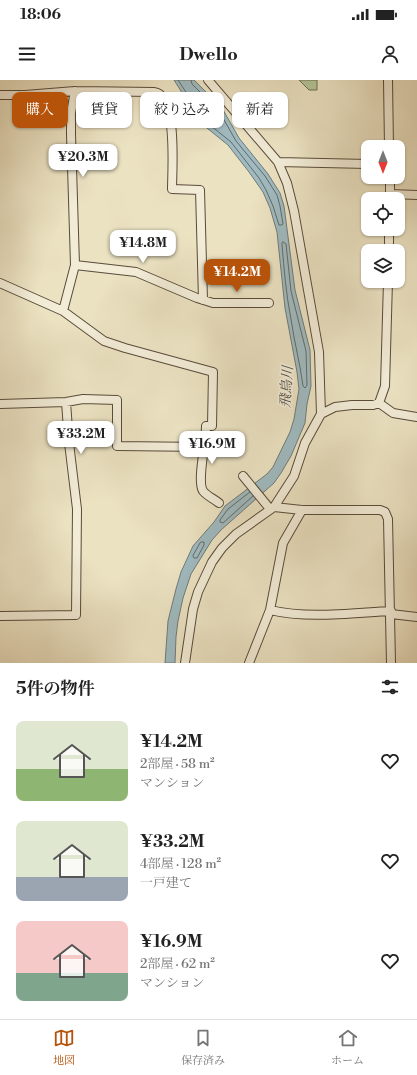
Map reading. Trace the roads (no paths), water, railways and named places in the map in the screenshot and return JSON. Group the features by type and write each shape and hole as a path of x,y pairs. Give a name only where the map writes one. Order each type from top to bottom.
{"street":[{"path":"185,663 193,609 198,592 212,562 222,548 236,534 272,508 294,476 305,443 321,414 319,352 294,211 287,183 278,162 208,80"},
{"path":"388,80 389,140"},
{"path":"0,94 25,95 74,91 158,92 164,98 168,109 172,139 172,189 200,190 202,300"},
{"path":"63,311 75,265 71,134 71,113 74,91"},
{"path":"278,162 361,164"},
{"path":"405,195 417,194"},
{"path":"75,265 136,272 202,300 213,303 269,302"},
{"path":"0,283 63,311 104,341 169,361 213,372 212,426 206,426 201,481 204,492 219,503"},
{"path":"379,403 385,386 388,288"},
{"path":"0,404 66,402 83,399 117,400 117,446 204,447"},
{"path":"0,616 76,615 77,509 69,443 66,402"},
{"path":"321,414 335,407 352,404 373,405 379,403"},
{"path":"379,403 393,413 417,417"},
{"path":"244,477 272,508 302,510 380,510 385,512 388,519 391,663"},
{"path":"249,663 270,610 283,543 302,510"},
{"path":"270,610 286,614 306,615 391,613 417,616"}],"water":[{"path":"174,80 194,80 206,92 182,92"},
{"path":"224,112 232,128 268,174 280,193 284,206 295,290 310,350 311,386 305,423 291,456 281,473 274,483 221,530 212,540 191,574 183,598 178,621 175,663 165,663 168,621 181,572 193,546 214,522 225,506 267,474 273,467 290,432 294,419 299,389 285,308 277,232 270,208 263,192 228,145 207,128 224,128"}],"water label":[{"name":"飛鳥川","path":"286,387"}]}
